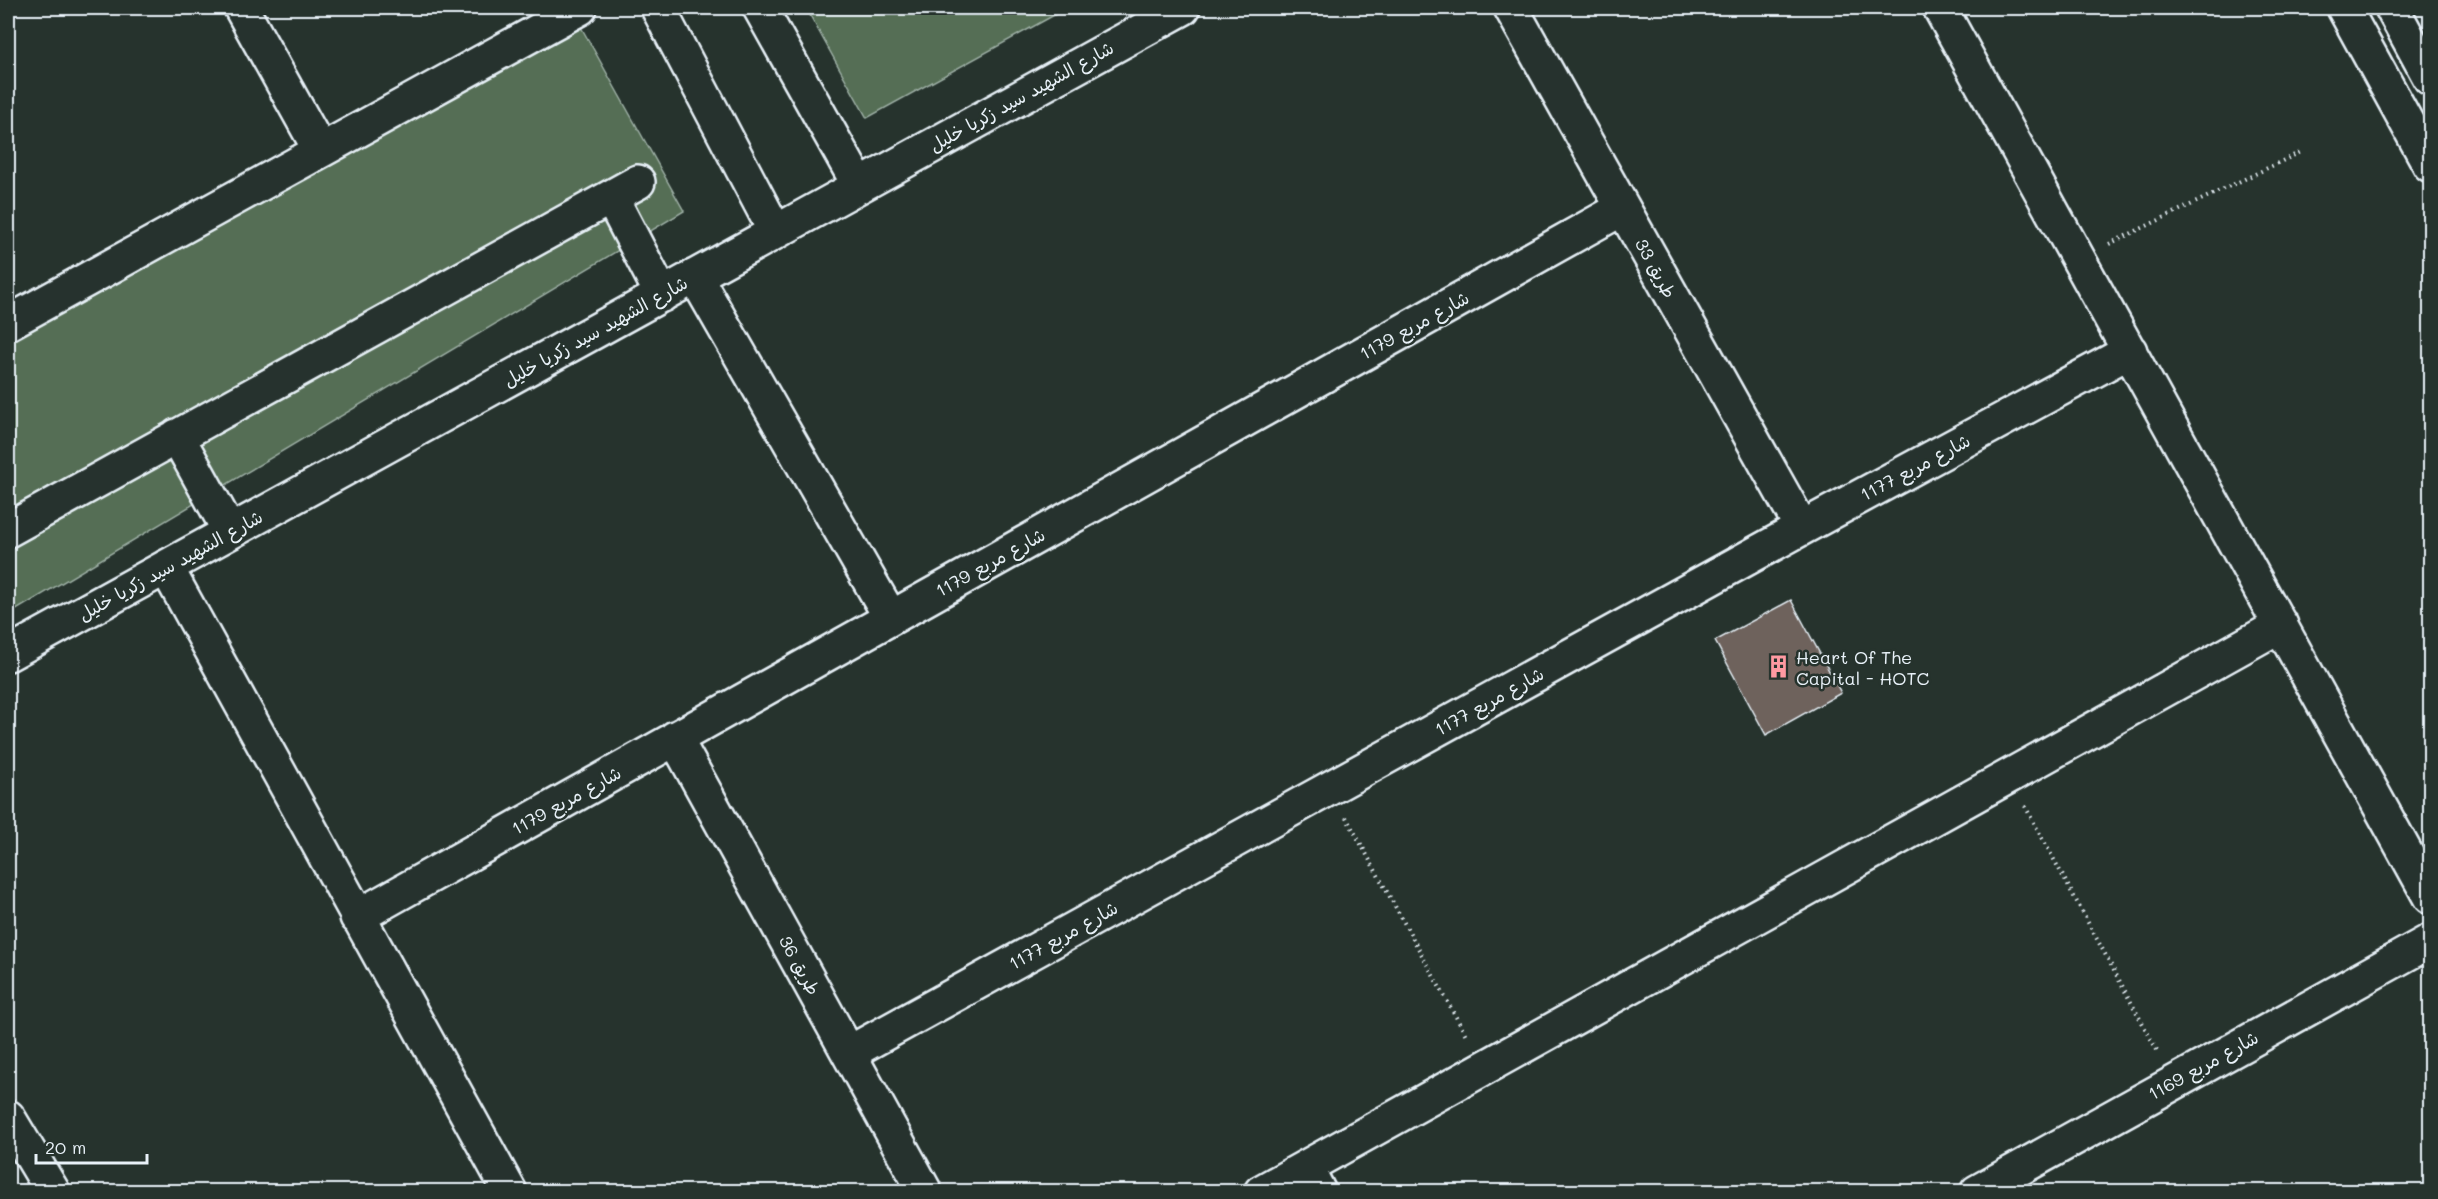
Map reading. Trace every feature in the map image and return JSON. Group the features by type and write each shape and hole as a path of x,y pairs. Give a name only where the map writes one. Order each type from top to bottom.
{"street":[{"path":"241,8 320,150"},
{"path":"8,323 580,8"},
{"path":"658,8 775,231"},
{"path":"760,8 859,185"},
{"name":"شارع الشهيد سيد زكريا خليل","path":"8,654 1183,8"},
{"name":"طريق 33","path":"1510,8 1802,528"},
{"path":"1940,8 2430,897"},
{"path":"2344,8 2430,165"},
{"path":"2392,8 2430,78"},
{"path":"8,531 625,190 662,295"},
{"name":"شارع مربع 1179","path":"357,917 1623,208"},
{"path":"695,276 891,618"},
{"name":"شارع مربع 1177","path":"849,1053 1802,528 2130,351"},
{"path":"177,436 230,532"},
{"path":"166,567 510,1191"},
{"path":"1261,1191 1312,1179 1484,1068 2281,625"},
{"name":"طريق 36","path":"675,738 926,1191"},
{"name":"شارع مربع 1169","path":"1977,1191 2430,941"},
{"path":"8,1117 53,1191"}],"path":[{"path":"2078,258 2303,151"},
{"path":"2008,776 2174,1081"},
{"path":"1330,788 1484,1068"}],"green space":[{"path":"806,8 1067,8 867,118"},
{"path":"581,27 684,211 8,615 8,327"}],"building":[{"name":"Heart Of The Capital - HOTC","path":"1791,600 1841,693 1766,735 1715,641"}],"place":[{"name":"Heart Of The Capital - HOTC","path":"1778,667"}]}
